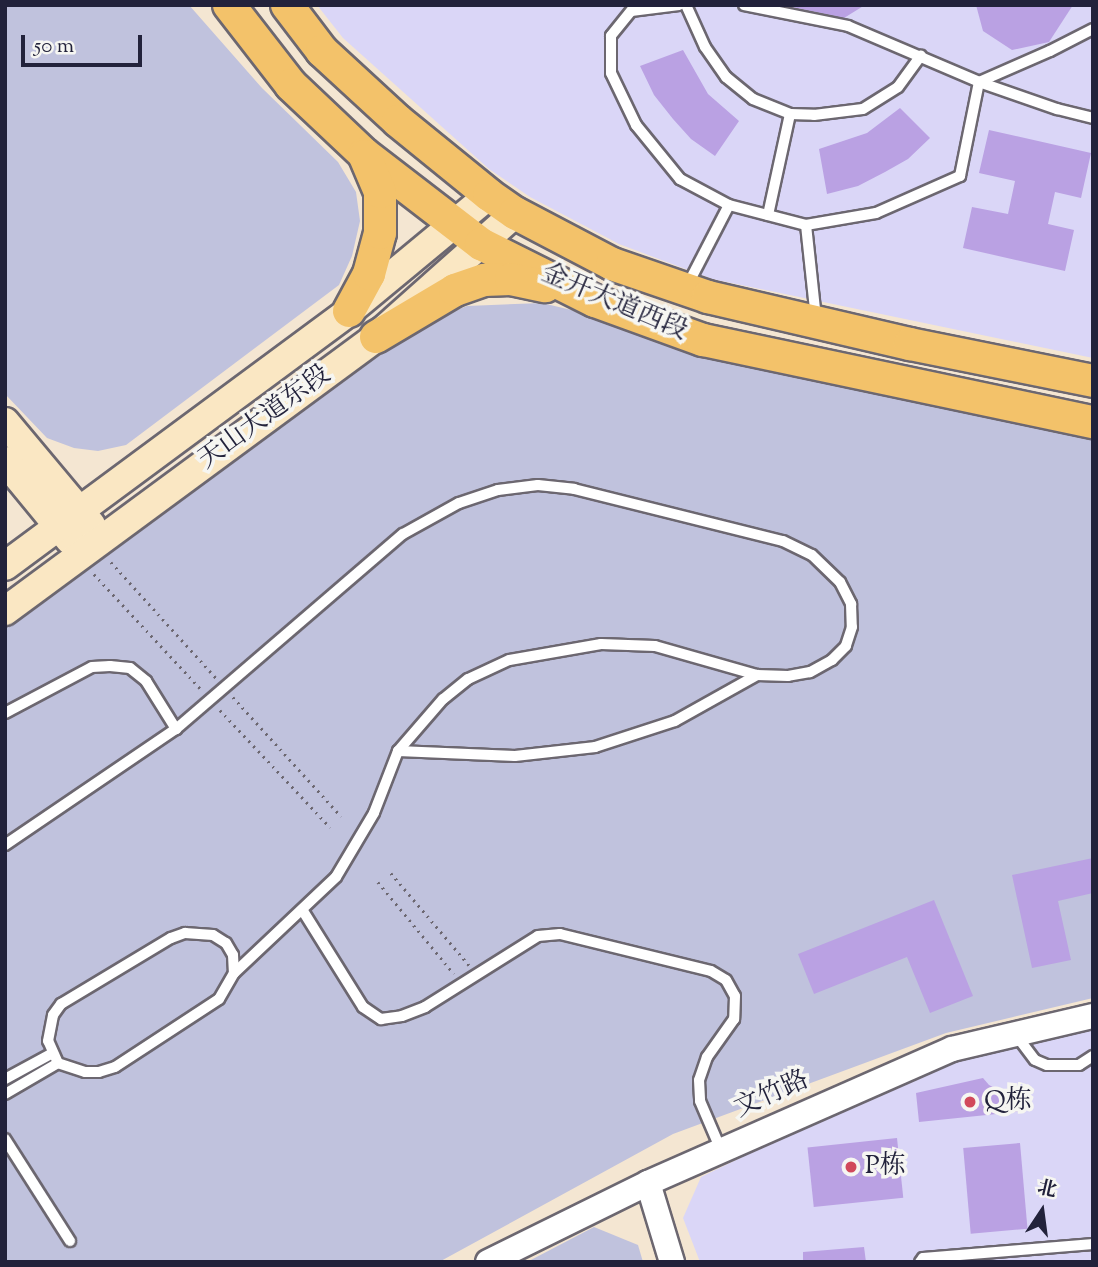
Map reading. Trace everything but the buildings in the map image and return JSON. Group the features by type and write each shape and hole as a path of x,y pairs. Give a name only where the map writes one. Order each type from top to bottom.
{"main road":[{"name":"金开大道西段","path":"229,5 291,85 364,154 481,244 595,301 703,340 1093,422"},
{"name":"金开大道西段","path":"287,5 322,51 398,121 489,195 515,213 612,264 685,289 816,322 1093,381"},
{"path":"349,312 369,274 380,233 380,191 364,154"},
{"name":"天山大道东段","path":"5,566 349,312 489,195"},
{"name":"天山大道东段","path":"5,611 95,555 376,337 515,213"},
{"path":"376,337 455,290 484,280 511,279 538,284 595,301"},
{"path":"5,422 95,555"},
{"path":"5,461 70,519"}],"street":[{"name":"文竹路","path":"488,1262 648,1183 952,1049 1093,1016"},
{"path":"648,1183 672,1262"}],"lane":[{"path":"679,5 631,11 611,36 611,73 636,125 680,179 729,205 806,225 876,213 960,176 979,82"},
{"path":"686,5 705,47 726,77 753,99 790,114 814,115 863,109 898,88 922,55"},
{"path":"744,5 848,26 922,55 979,82 1057,109 1093,118"},
{"path":"979,82 1051,51 1093,29"},
{"path":"768,215 790,114"},
{"path":"685,289 729,205"},
{"path":"806,225 816,322"},
{"path":"5,845 176,729 403,534 459,503 498,490 538,485 574,489 770,538 812,555 840,582 851,604 852,627 846,646 832,660 810,672 788,676 757,675 655,646 601,644 559,649 509,660 468,679 443,699 398,751 374,813 336,877 303,911 234,973 219,999 115,1067 99,1072 85,1072 55,1058 5,1079"},
{"path":"5,713 92,667 110,666 130,668 146,681 176,729"},
{"path":"398,751 515,756 594,747 675,721 757,675"},
{"path":"303,911 363,1007 381,1019 402,1016 425,1007 538,936 561,934 711,971 726,980 735,996 734,1019 707,1057 699,1080 700,1101 721,1150"},
{"path":"55,1058 49,1029 61,1004 171,938 185,933 214,935 226,943 233,955 234,973"},
{"path":"1015,1034 1035,1060 1047,1065 1079,1065 1093,1056"},
{"path":"5,1094 55,1058"},
{"path":"5,1139 70,1241"},
{"path":"920,1262 923,1258 1093,1244"}],"path":[{"path":"95,555 213,674"},
{"path":"95,555 199,688"},
{"path":"239,703 341,816"},
{"path":"226,716 330,827"},
{"path":"391,873 478,975"},
{"path":"379,882 462,984"}],"shaded area":[{"path":"5,5 189,5 262,88 338,162 356,192 360,221 352,256 339,285 126,445 98,451 74,448 47,438 5,394"},
{"path":"317,5 1093,5 1093,358 712,279 619,244 530,197 489,169 343,38"},
{"path":"542,303 1093,434 1093,998 946,1033 673,1134 439,1262 5,1262 5,625 383,344 427,321 467,306"},
{"path":"1093,1023 1093,1262 700,1262 683,1218 701,1177 955,1054"},
{"path":"594,1227 638,1245 643,1262 527,1262"}],"place":[{"name":"Q栋","path":"970,1102"},
{"name":"P栋","path":"851,1167"}]}
